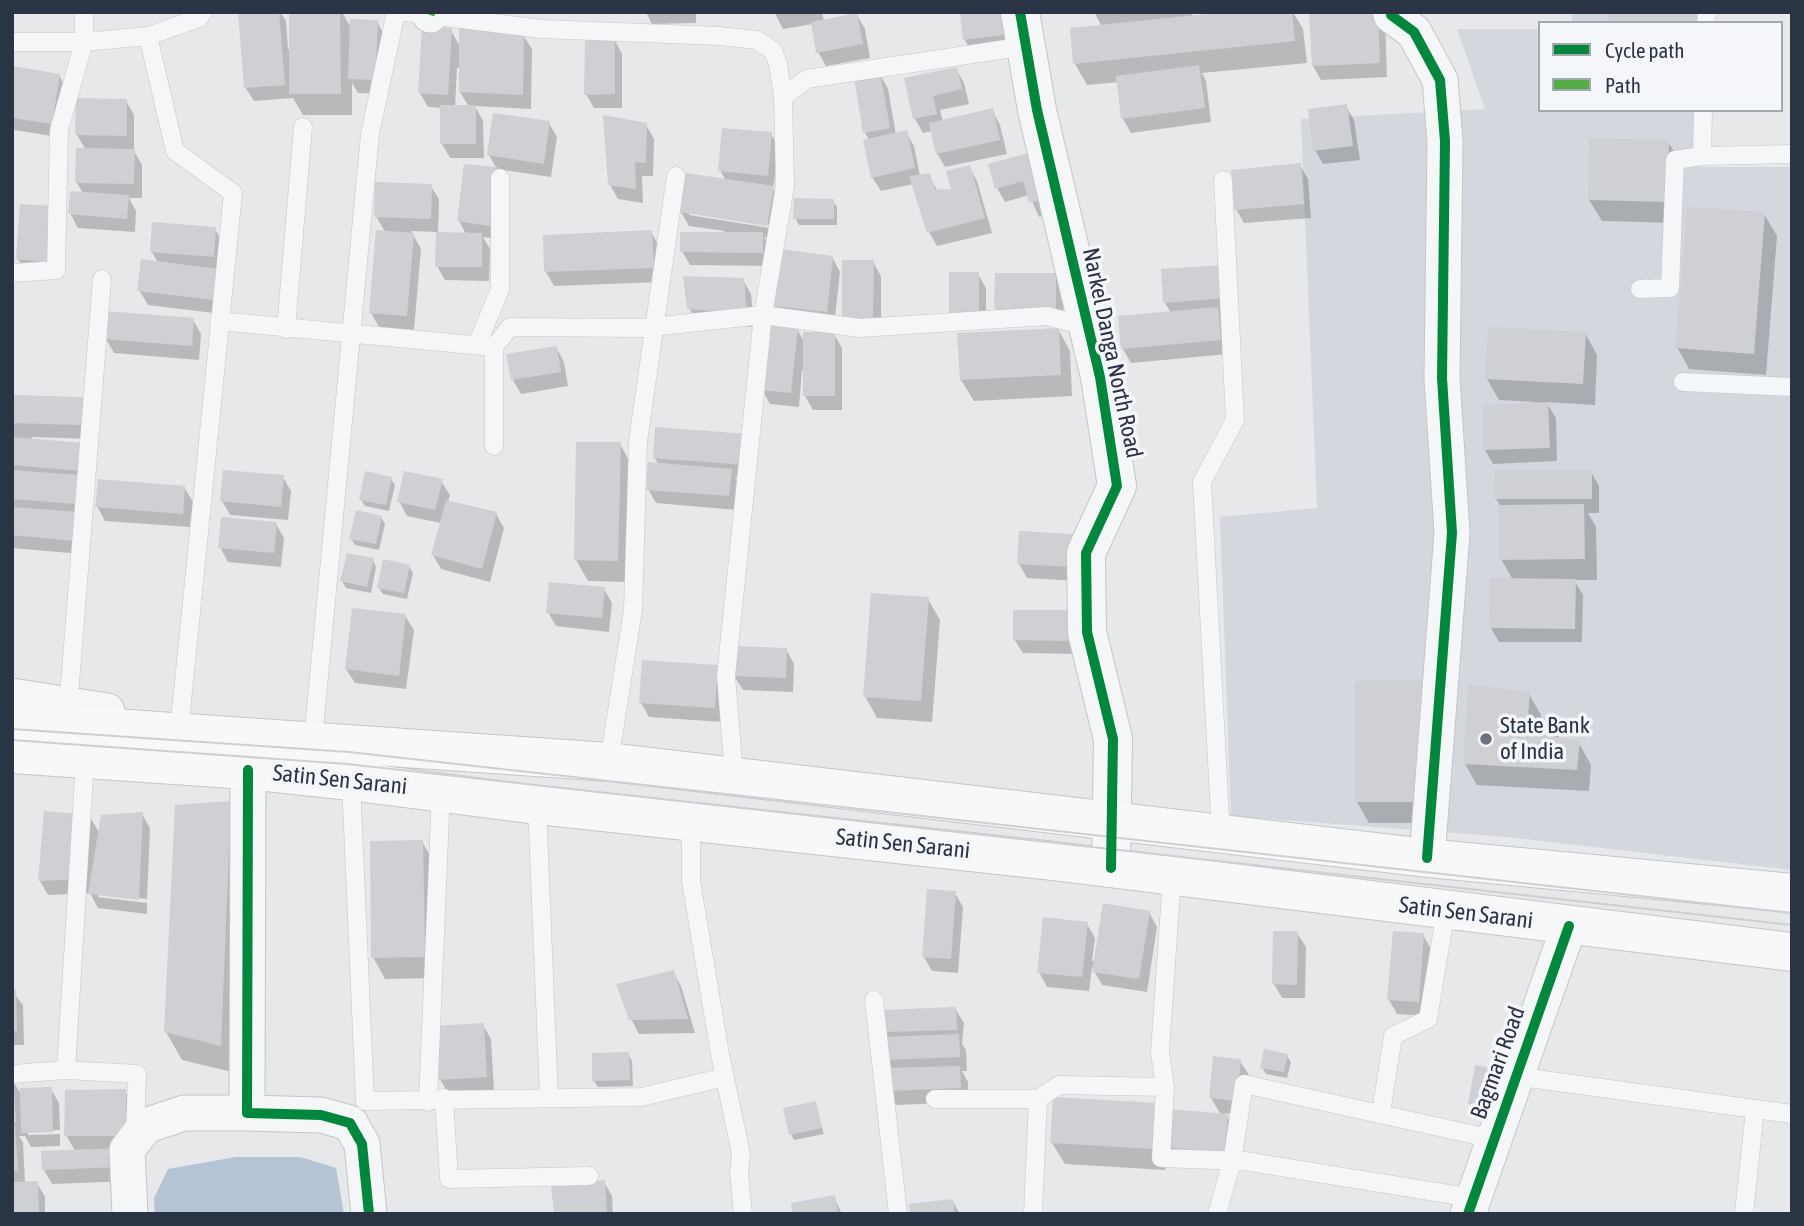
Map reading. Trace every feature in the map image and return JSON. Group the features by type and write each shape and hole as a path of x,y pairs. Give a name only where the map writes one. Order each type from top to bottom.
{"main road":[{"name":"Satin Sen Sarani","path":"12,720 71,737 248,770 1111,868 1792,952"},
{"name":"Satin Sen Sarani","path":"12,754 71,737 138,728 609,762 1427,858 1792,893"}],"street":[{"path":"1391,15 1414,32 1440,80 1446,141 1442,378 1452,533 1427,858"},
{"name":"Narkel Danga North Road","path":"1023,29 1037,110 1088,327 1117,486 1086,553 1087,632 1113,739 1114,823 1111,868"},
{"path":"12,696 71,737"},
{"path":"247,1113 248,770"},
{"name":"Bagmari Road","path":"1470,1206 1569,926"},
{"path":"130,1214 127,1150 145,1126 184,1113 247,1113 321,1115 350,1123 362,1144 369,1214"}],"lane":[{"path":"12,273 56,270 60,130 84,42 84,12"},
{"path":"313,740 370,134 416,13 542,29 719,36 757,40 773,51 778,64 783,97 785,186 763,315 726,676 734,776"},
{"path":"12,42 84,42 148,36 200,14"},
{"path":"783,97 807,79 1023,29"},
{"path":"148,36 175,151 233,193 179,731"},
{"path":"1702,156 1703,112"},
{"path":"286,329 303,127"},
{"path":"1640,289 1670,288 1675,160 1702,156 1792,154"},
{"path":"609,762 633,610 638,441 676,176"},
{"path":"494,446 485,346 500,289 500,178"},
{"path":"1221,835 1202,482 1235,420 1223,180"},
{"path":"66,1070 71,737 102,278"},
{"path":"219,321 485,346 510,327 655,327 763,315 860,328 1047,316 1088,327"},
{"path":"1683,382 1792,387"},
{"path":"351,780 365,1101 640,1097 724,1077"},
{"path":"441,791 436,1100 449,1180 589,1177"},
{"path":"537,804 549,1098"},
{"path":"691,820 691,881 724,1077 741,1154 739,1173 743,1214"},
{"path":"1172,877 1160,1052 1165,1087 1161,1158 1232,1160 1470,1206"},
{"path":"1381,1113 1393,1037 1428,1019 1446,910"},
{"path":"874,1000 898,1214"},
{"path":"12,1074 66,1070 137,1074 135,1139"},
{"path":"1514,1076 1792,1114"},
{"path":"1217,1214 1232,1160 1244,1084 1493,1139"},
{"path":"935,1099 1038,1099 1059,1085 1165,1087"},
{"path":"1033,1214 1038,1099"},
{"path":"1744,1214 1755,1109"}],"shaded area":[{"path":"1572,12 1695,12 1695,21 1572,21"},
{"path":"1457,29 1538,29 1538,112 1698,112 1700,167 1792,167 1792,870 1507,837 1231,816 1220,517 1317,508 1301,119 1485,109"}],"water":[{"path":"236,1157 300,1157 336,1168 344,1214 155,1214 154,1198 168,1169"}],"building":[{"path":"238,12 279,12 285,85 244,88"},
{"path":"289,12 340,12 341,94 289,94"},
{"path":"1008,12 1010,34 963,40 960,14"},
{"path":"1226,12 1292,12 1295,41 1073,64 1070,28"},
{"path":"1309,12 1378,12 1380,63 1312,66"},
{"path":"1607,12 1698,12 1698,21 1607,21"},
{"path":"857,13 863,44 816,53 811,22"},
{"path":"350,19 378,20 375,80 348,79"},
{"path":"422,26 452,28 448,95 418,93"},
{"path":"459,26 524,33 523,95 459,92"},
{"path":"585,37 615,38 615,94 584,95"},
{"path":"1199,65 1205,108 1121,119 1116,76"},
{"path":"12,66 60,74 52,124 12,118"},
{"path":"957,67 962,89 933,96 937,114 913,119 904,78"},
{"path":"880,72 890,128 863,133 854,77"},
{"path":"76,98 127,99 127,136 75,135"},
{"path":"1347,104 1353,146 1313,151 1308,109"},
{"path":"440,105 476,105 476,144 440,144"},
{"path":"993,108 1000,140 936,154 929,123"},
{"path":"493,113 550,121 544,164 487,155"},
{"path":"603,115 647,123 646,163 635,162 636,189 608,185"},
{"path":"722,128 772,132 768,176 718,171"},
{"path":"907,130 915,168 871,178 863,140"},
{"path":"1589,138 1669,140 1668,202 1588,200"},
{"path":"76,148 135,149 134,184 75,183"},
{"path":"1032,152 1045,199 1029,203 1023,181 995,189 988,164"},
{"path":"1301,163 1304,204 1234,210 1231,170"},
{"path":"464,164 498,167 490,226 457,221"},
{"path":"970,165 985,218 927,233 909,176 930,173 935,190 951,189 946,171"},
{"path":"686,173 774,186 767,226 679,212"},
{"path":"375,182 432,184 431,219 374,217"},
{"path":"70,191 129,195 127,219 68,214"},
{"path":"794,198 834,199 834,219 793,219"},
{"path":"20,204 51,206 47,262 16,259"},
{"path":"1687,207 1765,212 1754,354 1675,348"},
{"path":"152,222 216,227 214,257 150,252"},
{"path":"376,230 414,233 407,316 369,313"},
{"path":"652,230 654,268 544,272 543,235"},
{"path":"436,232 482,233 482,267 435,267"},
{"path":"680,232 763,232 763,253 680,252"},
{"path":"780,249 833,256 827,312 773,306"},
{"path":"141,259 218,269 214,300 137,291"},
{"path":"842,260 874,260 873,319 842,319"},
{"path":"1222,265 1225,298 1163,303 1161,269"},
{"path":"949,272 979,272 979,316 949,316"},
{"path":"995,273 1056,273 1056,308 994,309"},
{"path":"683,276 744,278 747,313 687,309"},
{"path":"1218,307 1221,340 1121,349 1118,316"},
{"path":"106,311 194,318 192,346 104,339"},
{"path":"766,325 798,327 791,393 760,390"},
{"path":"1488,327 1586,332 1583,384 1485,379"},
{"path":"1059,328 1061,375 960,380 957,333"},
{"path":"803,332 835,332 835,396 803,396"},
{"path":"557,346 561,372 511,380 506,354"},
{"path":"12,395 84,397 83,425 12,423"},
{"path":"1548,402 1550,448 1483,450 1482,405"},
{"path":"655,427 749,434 747,465 653,458"},
{"path":"12,437 84,443 81,471 12,465"},
{"path":"576,442 621,442 618,561 574,560"},
{"path":"648,462 732,469 729,496 646,490"},
{"path":"12,470 78,475 76,504 12,499"},
{"path":"223,470 284,475 281,507 220,501"},
{"path":"1495,470 1592,470 1592,499 1494,499"},
{"path":"365,471 392,477 386,505 359,500"},
{"path":"404,471 443,479 435,510 397,502"},
{"path":"98,479 185,486 183,514 95,507"},
{"path":"446,500 497,512 482,569 431,555"},
{"path":"1584,504 1585,559 1499,560 1498,505"},
{"path":"12,507 77,512 75,541 12,535"},
{"path":"356,510 382,516 376,544 349,539"},
{"path":"221,517 277,522 274,553 218,548"},
{"path":"1019,531 1074,534 1072,567 1017,564"},
{"path":"347,553 374,558 367,587 340,581"},
{"path":"383,559 410,565 404,593 377,588"},
{"path":"1490,578 1576,579 1575,629 1489,628"},
{"path":"549,582 605,587 602,618 546,613"},
{"path":"871,593 929,597 921,701 863,697"},
{"path":"352,608 406,614 399,676 345,669"},
{"path":"1013,610 1074,610 1073,641 1013,640"},
{"path":"734,646 787,648 786,678 733,676"},
{"path":"642,660 718,665 715,708 639,703"},
{"path":"1422,680 1422,802 1355,802 1355,681"},
{"path":"1468,685 1530,692 1528,717 1550,720 1551,736 1580,741 1577,770 1463,764"},
{"path":"231,801 221,1046 164,1032 175,805"},
{"path":"44,811 91,815 85,879 38,881"},
{"path":"143,812 139,900 88,894 101,815"},
{"path":"423,840 425,957 371,958 370,841"},
{"path":"927,889 956,891 951,959 922,957"},
{"path":"1103,903 1150,911 1139,979 1092,972"},
{"path":"1043,917 1088,922 1082,977 1037,973"},
{"path":"1273,931 1298,931 1297,985 1272,984"},
{"path":"1393,931 1424,933 1419,1002 1387,1000"},
{"path":"674,970 688,1019 629,1020 616,984"},
{"path":"12,989 16,989 17,1031 12,1031"},
{"path":"956,1007 957,1030 883,1032 882,1010"},
{"path":"484,1023 487,1077 438,1080 435,1026"},
{"path":"959,1034 960,1057 885,1060 884,1037"},
{"path":"1264,1049 1288,1054 1284,1072 1260,1068"},
{"path":"629,1052 630,1080 592,1081 592,1053"},
{"path":"1213,1056 1241,1059 1237,1101 1209,1098"},
{"path":"1475,1065 1501,1069 1494,1108 1468,1104"},
{"path":"960,1066 961,1088 887,1091 886,1068"},
{"path":"52,1087 53,1132 21,1133 20,1088"},
{"path":"12,1089 16,1122 12,1123"},
{"path":"126,1089 126,1136 64,1136 65,1090"},
{"path":"1053,1097 1157,1103 1154,1149 1050,1143"},
{"path":"816,1101 822,1128 789,1135 783,1108"},
{"path":"1168,1109 1228,1114 1224,1153 1164,1147"},
{"path":"12,1126 15,1126 18,1171 12,1171"},
{"path":"124,1148 124,1167 42,1170 41,1151"},
{"path":"605,1180 607,1214 554,1214 551,1186"},
{"path":"38,1181 39,1214 12,1214 12,1182"},
{"path":"835,1195 838,1214 792,1214 791,1203"},
{"path":"953,1199 955,1214 910,1214 909,1204"}],"tram line":[{"path":"12,729 349,752 1792,913"},
{"path":"12,740 347,764 1792,925"}],"cycle path":[{"path":"1020,12 1037,110 1100,377 1117,486 1086,553 1087,632 1113,739 1111,868"},
{"path":"1391,15 1414,32 1440,80 1445,141 1442,378 1452,533 1427,858"},
{"path":"248,770 247,1113 321,1115 350,1123 362,1144 369,1214"},
{"path":"1468,1214 1569,926"}],"place":[{"name":"State Bank of India","path":"1486,739"}]}
